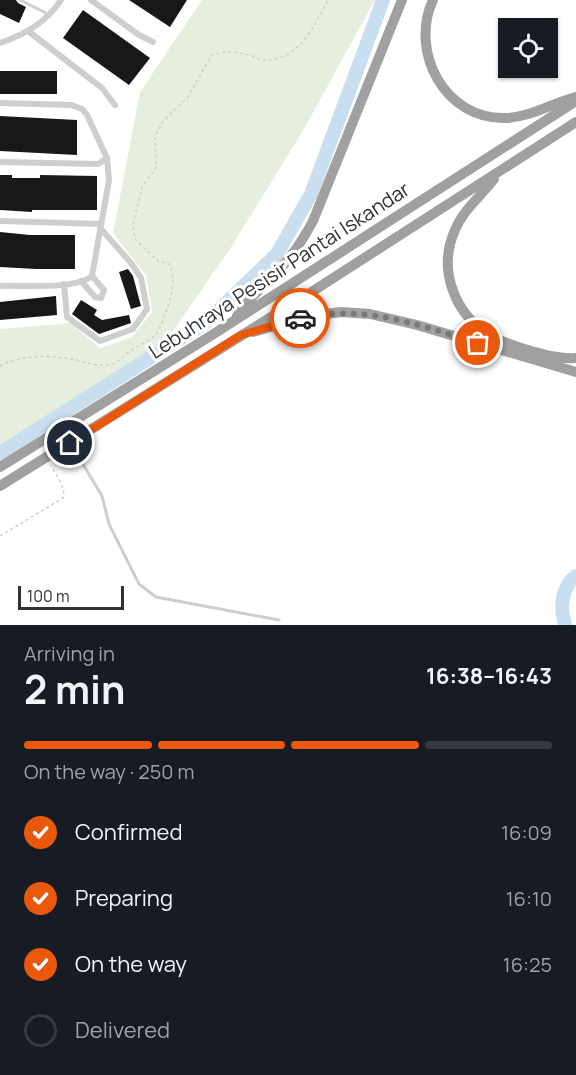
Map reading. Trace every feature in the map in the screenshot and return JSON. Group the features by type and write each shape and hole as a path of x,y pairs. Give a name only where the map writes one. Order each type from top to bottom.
{"highway":[{"path":"233,321 248,301 296,249 313,221 402,0"},
{"path":"433,0 425,26 427,57 441,85 464,106 482,115 511,117 529,114 576,99"},
{"name":"Lebuhraya Pesisir Pantai Iskandar","path":"0,466 233,321 576,99"},
{"name":"Lebuhraya Pesisir Pantai Iskandar","path":"0,486 576,122"},
{"path":"499,172 470,206 455,230 448,255 452,289 457,301 471,320 492,336 554,357 576,358"},
{"path":"241,335 311,316 341,312 370,314 417,325 576,372"}],"street":[{"path":"0,43 36,26 62,0"},
{"path":"91,0 139,35 153,42"},
{"path":"28,31 102,88 115,105"},
{"path":"0,103 78,107 87,115 107,158 109,180 93,274 104,291 101,298 95,297 81,281"},
{"path":"0,162 98,164 107,158"},
{"path":"0,221 101,227 141,278 147,309 133,329 100,341 67,317 64,284"},
{"path":"2,285 64,284 81,281 93,274"}],"lane":[{"path":"20,0 49,15"},
{"path":"70,443 102,496 109,524 139,584 147,592 156,597 279,620"}],"path":[{"path":"0,366 22,357 61,357 98,365 114,364 131,350 150,342 158,332 170,300 174,273 169,264 158,261 135,238 133,224 142,187 156,168 155,136 164,120 187,98 212,55 225,51 240,52 262,60 284,56 302,44 328,0"},
{"path":"0,536 63,498 63,487 46,457"}],"green space":[{"path":"202,0 375,0 304,129 230,249 166,341 128,370 0,449 0,329 70,323 100,348 132,337 152,312 146,275 113,233 140,92"}],"building":[{"path":"0,0 16,0 26,7 19,23 0,14"},
{"path":"129,0 187,0 170,27"},
{"path":"83,10 150,58 129,85 63,38"},
{"path":"0,71 57,71 57,94 0,94"},
{"path":"0,116 77,120 77,155 0,151"},
{"path":"0,175 12,175 12,178 40,178 40,175 97,176 97,210 32,210 32,212 0,210"},
{"path":"0,232 75,235 75,269 0,267"},
{"path":"128,269 133,276 141,306 131,309 119,272"},
{"path":"56,296 57,315 0,320 0,302"},
{"path":"81,300 97,310 94,315 102,320 129,315 131,323 99,334 72,314"}],"waterway":[{"path":"0,453 205,323 277,254 311,194 383,0"},
{"path":"565,625 562,612 563,599 567,586 576,576"}],"way so far":[{"path":"300,318 341,312 370,314 478,343"}],"route":[{"path":"70,443 241,335 300,318"}]}
